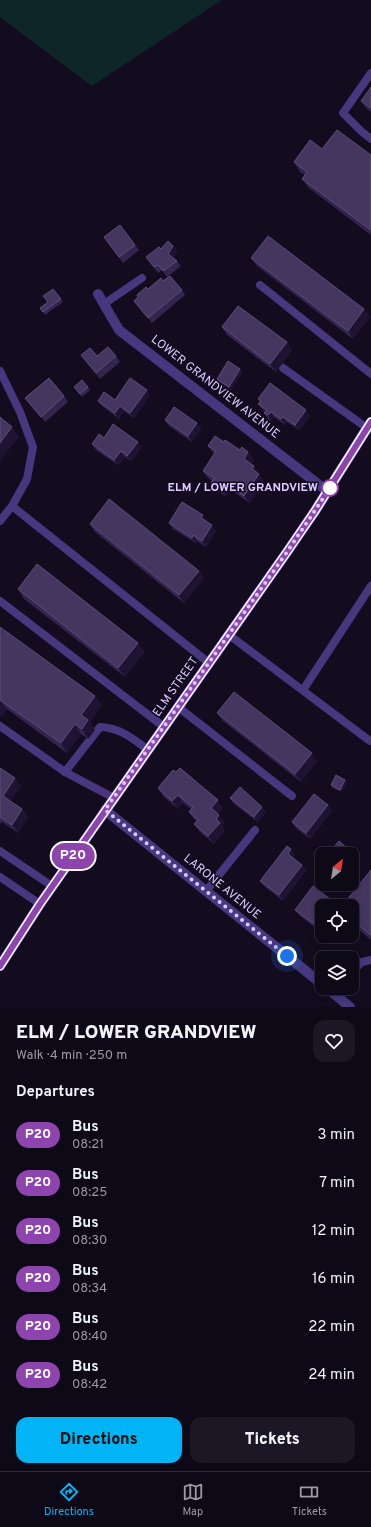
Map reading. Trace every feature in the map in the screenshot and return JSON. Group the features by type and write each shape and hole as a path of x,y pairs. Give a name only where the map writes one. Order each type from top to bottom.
{"main road":[{"name":"ELM STREET","path":"1,961 105,810 291,546 328,491 369,425"}],"street":[{"name":"LOWER GRANDVIEW AVENUE","path":"98,294 119,330 328,491"},
{"name":"LARONE AVENUE","path":"105,810 315,978"},
{"path":"338,995 350,1007"}],"lane":[{"path":"371,72 343,113 371,139"},
{"path":"104,304 142,278"},
{"path":"260,285 371,374"},
{"path":"283,368 369,425"},
{"path":"0,372 20,412 33,447 27,480 12,506 0,521"},
{"path":"12,506 209,663"},
{"path":"303,690 371,586"},
{"path":"0,601 164,727"},
{"path":"228,635 371,741"},
{"path":"178,707 292,796"},
{"path":"0,726 65,772 114,798"},
{"path":"65,772 100,727 126,733 148,750"},
{"path":"206,891 254,830"},
{"path":"0,851 52,886"},
{"path":"0,877 40,904"},
{"path":"359,965 362,962 371,960"}],"green space":[{"path":"0,0 222,0 92,86 0,17"}],"building":[{"path":"371,87 371,108 361,101"},
{"path":"337,130 371,155 371,230 302,179 307,172 294,162 310,140 322,149"},
{"path":"120,225 135,245 119,257 104,237"},
{"path":"268,236 364,309 348,331 251,258"},
{"path":"168,241 173,246 168,254 177,261 163,271 158,265 154,267 146,257 159,247 161,249"},
{"path":"170,276 182,290 148,318 134,301 138,297 137,295 146,287 148,289 161,278 163,281"},
{"path":"53,289 61,299 43,312 40,308 48,302 43,296"},
{"path":"238,306 287,342 270,364 222,327"},
{"path":"108,347 116,356 96,373 81,355 90,348 97,356"},
{"path":"228,361 240,369 229,387 217,379"},
{"path":"49,378 64,396 41,417 25,398"},
{"path":"130,378 147,390 130,413 120,406 115,413 98,401 104,392 115,400"},
{"path":"82,380 88,387 80,394 74,387"},
{"path":"270,383 306,410 295,425 283,417 281,419 271,412 268,415 264,413 267,410 258,404 261,401 258,399"},
{"path":"174,407 197,423 188,436 165,420"},
{"path":"0,417 12,427 0,443"},
{"path":"113,424 138,442 127,456 121,451 114,460 92,444 99,434 104,438"},
{"path":"215,436 224,442 225,440 240,450 242,447 248,452 244,459 254,466 252,469 259,474 244,496 225,483 221,489 211,483 214,478 203,471 216,451 208,446"},
{"path":"109,499 199,571 179,595 90,524"},
{"path":"182,502 203,515 201,518 212,525 202,541 193,535 192,538 169,523"},
{"path":"37,564 138,643 118,668 18,589"},
{"path":"0,627 95,696 81,715 88,720 82,729 75,724 61,743 0,700"},
{"path":"234,692 312,753 295,774 217,713"},
{"path":"0,768 15,778 3,796 22,809 12,825 0,817"},
{"path":"180,768 218,800 211,808 219,815 216,819 220,823 208,836 194,824 198,820 189,812 193,807 178,795 172,801 158,788 173,770 176,772"},
{"path":"336,775 345,780 340,790 331,785"},
{"path":"240,787 262,807 254,817 230,798"},
{"path":"314,794 328,805 306,833 292,822"},
{"path":"339,841 346,847 334,847"},
{"path":"287,846 291,849 288,854 302,865 279,895 260,881"},
{"path":"371,870 371,935 359,926 359,899 348,899 354,891 359,891 359,885"},
{"path":"313,886 315,888 315,891 319,891 330,899 315,899 315,925 295,910"}],"bus line":[{"name":"P20","path":"0,966 40,904 315,511 371,422"}],"place":[{"name":"ELM / LOWER GRANDVIEW","path":"330,488"}],"route":[{"path":"287,956 105,810 287,552 330,488"}]}
